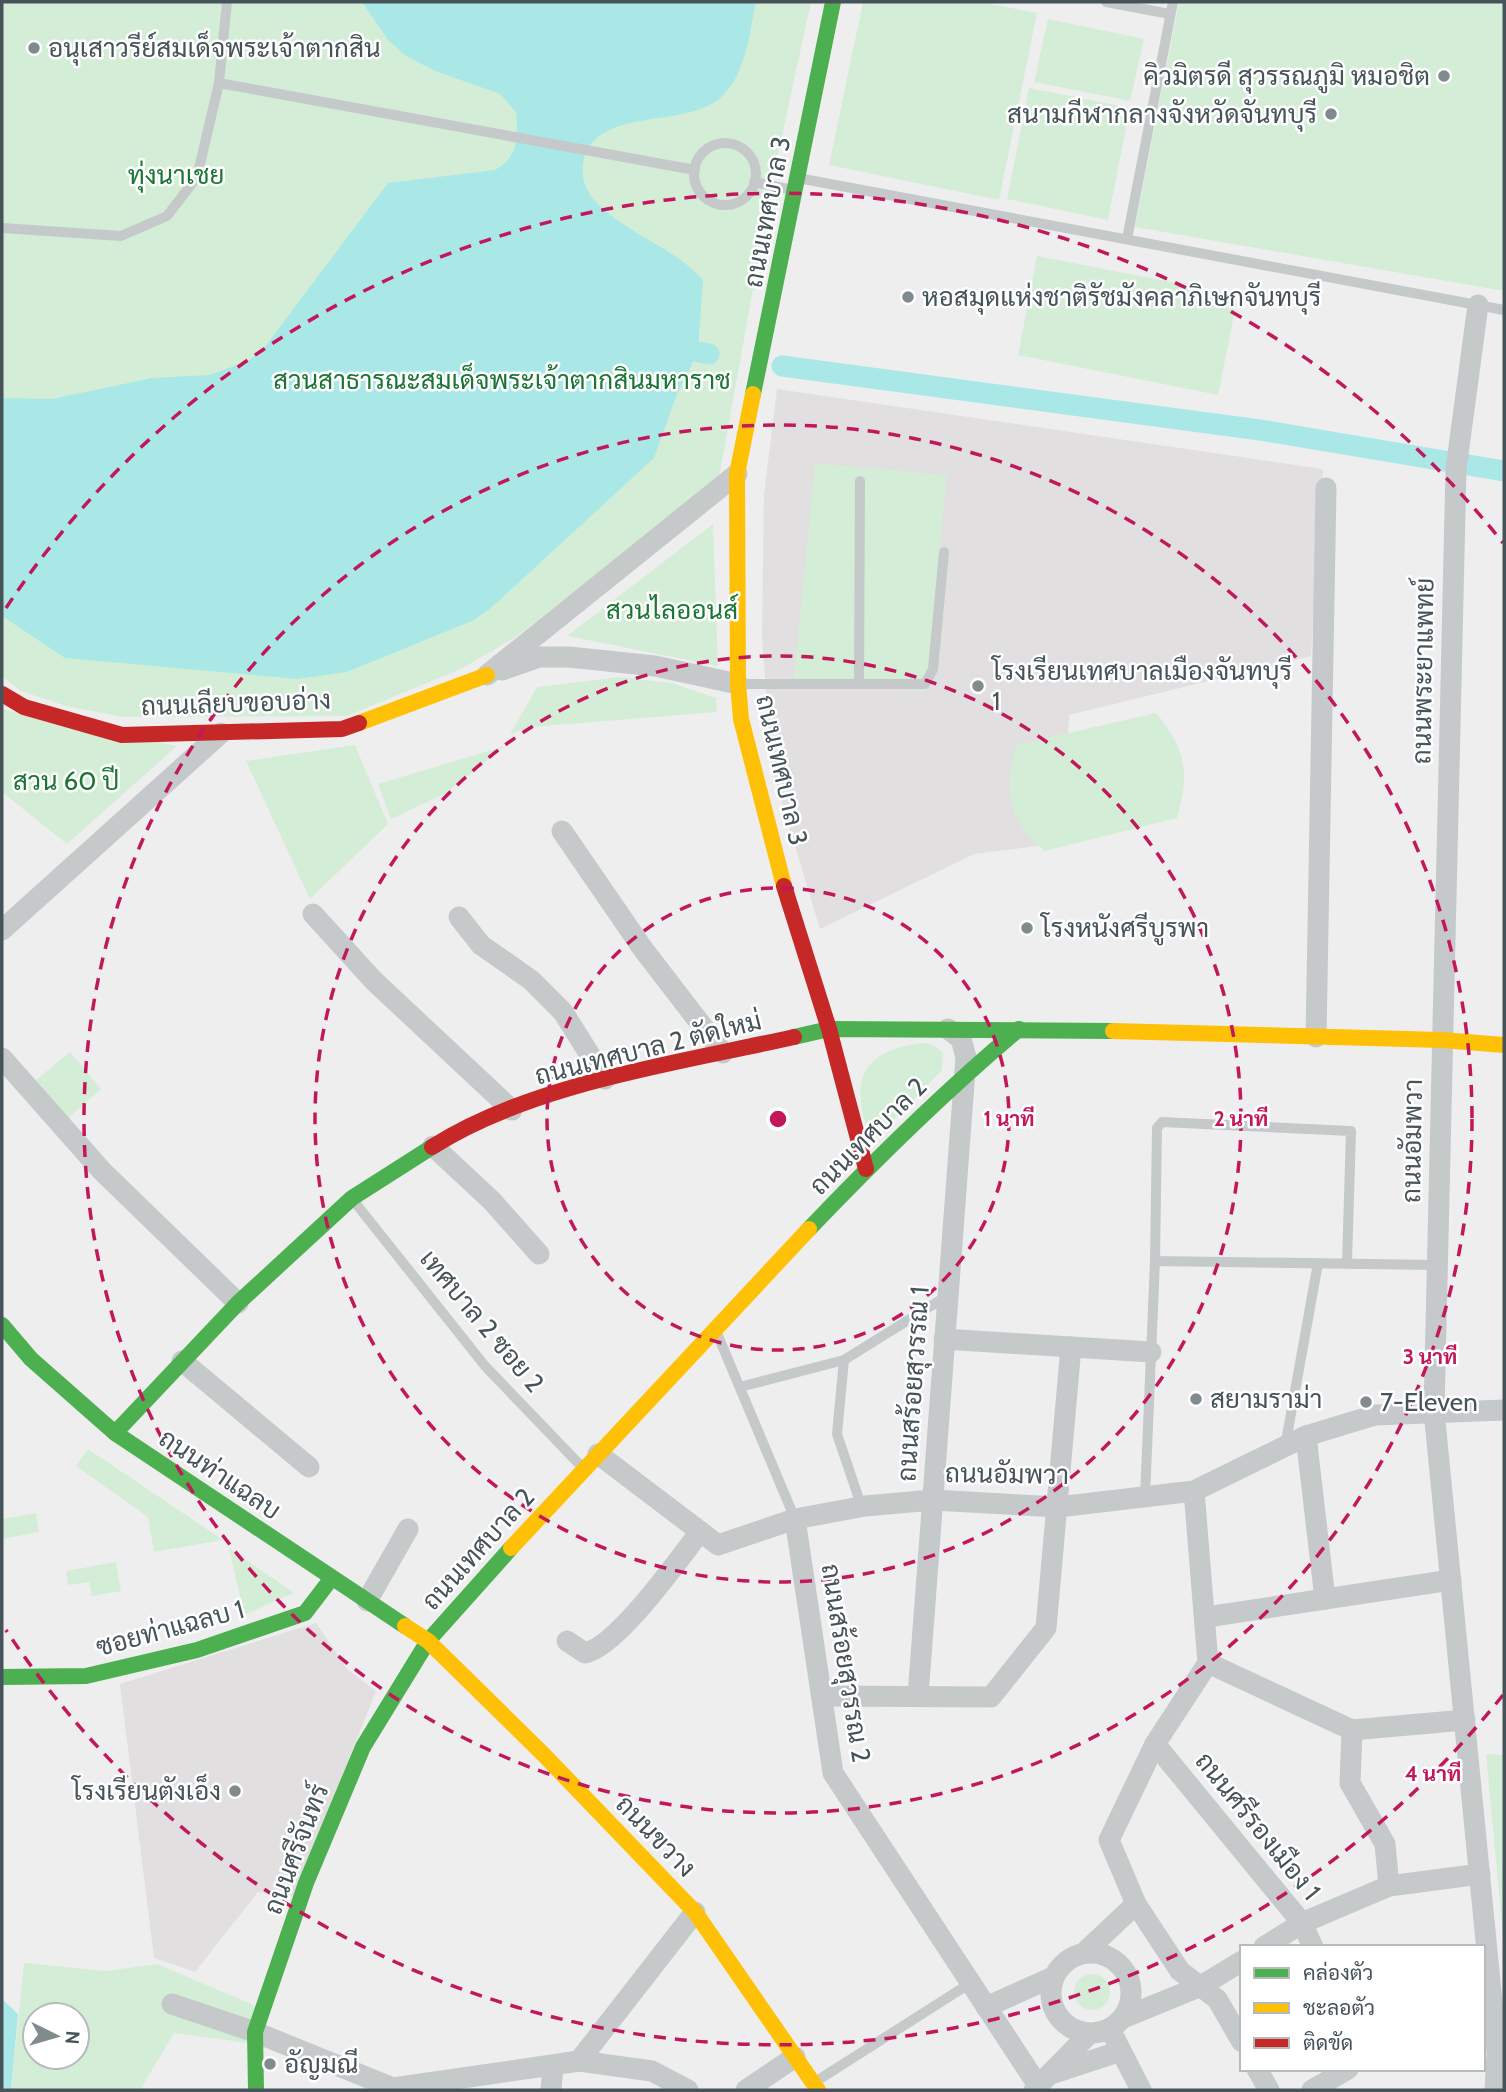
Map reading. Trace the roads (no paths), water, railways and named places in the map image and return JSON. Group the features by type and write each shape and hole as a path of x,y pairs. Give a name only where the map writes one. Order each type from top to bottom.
{"street":[{"name":"ถนนเทศบาล 3","path":"833,2 737,474 738,684 741,719 779,865 829,1029 866,1168"},
{"name":"ถนนพระยาแพทย์","path":"1443,1040 1457,462 1478,305"},
{"name":"ถนนเลียบขอบอ่าง","path":"2,694 24,707 122,735 342,729 487,675 737,474"},
{"path":"1315,1037 1326,488"},
{"path":"487,675 539,657 569,657 655,666 738,684"},
{"path":"2,930 221,733"},
{"path":"562,831 643,949 723,1052"},
{"path":"313,914 374,981 512,1110"},
{"path":"459,917 481,945 531,980 563,1012 605,1079"},
{"name":"ถนนเทศบาล 2 ตัดใหม่","path":"114,1433 238,1303 352,1198 465,1126 605,1079 829,1029 1019,1029"},
{"path":"948,1029 961,1039 965,1048 963,1076"},
{"path":"1019,1029 1443,1040 1504,1045"},
{"name":"ถนนเทศบาล 2","path":"428,1641 590,1461 866,1168 963,1076 1019,1029"},
{"path":"845,1089 848,1064 854,1049 866,1036 879,1031"},
{"name":"ถนนอัมพวา","path":"1443,1040 1434,1411 1495,2054"},
{"path":"2,1058 102,1171 238,1303"},
{"name":"ถนนสร้อยสุวรรณ 1","path":"918,1696 963,1076"},
{"path":"856,1127 875,1142 899,1138"},
{"path":"433,1146 492,1200 539,1254"},
{"name":"ถนนท่าแฉลบ","path":"2,1325 31,1359 114,1433 428,1641"},
{"path":"944,1339 1151,1352"},
{"path":"822,1696 991,1697 1046,1628 1072,1348"},
{"path":"182,1361 309,1467"},
{"name":"ถนนอัมพวา","path":"590,1461 718,1545 795,1519 865,1506 933,1500 1058,1507 1194,1491 1306,1436 1375,1415 1504,1410"},
{"path":"1306,1436 1325,1599"},
{"path":"1194,1491 1207,1617 1208,1663 1155,1744 1109,1840 1136,1904 1180,1971 1217,1999 1240,2039"},
{"name":"ถนนสร้อยสุวรรณ 2","path":"795,1519 833,1773 970,1984 1041,2084"},
{"path":"367,1601 408,1529"},
{"path":"567,1641 585,1653 603,1643 659,1586 700,1532"},
{"name":"ซอยท่าแฉลบ 1","path":"2,1677 86,1676 197,1650 305,1613 331,1579"},
{"path":"1207,1617 1451,1580"},
{"name":"ถนนขวาง","path":"428,1641 544,1755 695,1912 816,2087"},
{"name":"ถนนศรีจันทร์","path":"256,2090 254,2032 306,1883 363,1747 428,1641"},
{"path":"1208,1663 1352,1730 1465,1720"},
{"path":"1352,1730 1350,1783 1385,1843 1389,1886"},
{"name":"ถนนศรีรองเมือง 1","path":"1155,1744 1302,1923 1312,1945"},
{"path":"1267,1945 1302,1923 1389,1886 1480,1874"},
{"path":"986,2007 1053,1977 1072,1956 1085,1952 1136,1904"},
{"path":"579,2062 695,1912"},
{"path":"1041,2084 1107,2026 1131,1994 1123,1968 1112,1958 1085,1952"},
{"path":"1053,1977 1050,1990 1057,2015 1077,2031 1107,2026 1201,1986 1240,1962"},
{"path":"172,2004 254,2032 393,2088 579,2062 652,2071 688,2090"},
{"path":"1107,2026 1141,2090"},
{"path":"1041,2084 1121,2051"},
{"path":"1495,2054 1495,2090"},
{"path":"746,2090 795,2057"},
{"path":"551,2090 553,2066"},
{"path":"1258,2071 1269,2090"},
{"path":"1312,2090 1345,2071"}],"lane":[{"path":"2,228 121,236 167,216 197,177 219,83 227,2"},
{"path":"1106,2 1170,14"},
{"path":"1127,239 1173,2"},
{"path":"219,83 695,170"},
{"path":"727,143 738,146 750,156 755,170 754,182 744,199 721,205 701,192 695,170 704,152 712,146 727,143"},
{"path":"754,182 797,184 1127,239 1504,310"},
{"path":"859,684 860,481"},
{"path":"738,684 925,684 932,676 944,552"},
{"path":"1145,1497 1156,1261 1157,1128 1162,1122 1351,1131 1348,1263"},
{"name":"เทศบาล 2 ซอย 2","path":"352,1198 485,1366 590,1461"},
{"path":"1156,1261 1438,1265"},
{"path":"1285,1447 1318,1263"},
{"path":"740,1387 844,1360 947,1296"},
{"name":"ถนนสร้อยสุวรรณ 2","path":"716,1330 795,1519"},
{"path":"844,1360 837,1434 860,1502 865,1506"},
{"path":"816,2087 970,1984"}],"water":[{"name":"สวนสาธารณะสมเด็จพระเจ้าตากสินมหาราช","path":"362,2 756,2 741,67 728,90 719,99 703,108 683,114 641,121 604,133 590,145 583,163 585,184 596,202 622,223 679,259 703,280 698,352 677,394 654,458 491,608 474,620 347,672 297,679 65,658 2,616 2,398 52,399 152,378 209,375 248,361 264,348 388,183 495,170 509,159 513,152 517,137 516,112 500,94 435,71 406,56 388,40"},
{"path":"2,1999 18,2014 11,2090 2,2090"}],"waterway":[{"path":"698,352 709,354"},
{"path":"782,366 1260,430 1504,471"}],"place":[{"name":"อนุเสาวรีย์สมเด็จพระเจ้าตากสิน","path":"34,48"},
{"name":"คิวมิตรดี สุวรรณภูมิ หมอชิต","path":"1444,76"},
{"name":"สนามกีฬากลางจังหวัดจันทบุรี","path":"1331,114"},
{"name":"หอสมุดแห่งชาติรัชมังคลาภิเษกจันทบุรี","path":"908,297"},
{"name":"โรงเรียนเทศบาลเมืองจันทบุรี 1","path":"978,686"},
{"name":"โรงหนังศรีบูรพา","path":"1027,928"},
{"name":"สยามราม่า","path":"1196,1399"},
{"name":"7-Eleven","path":"1366,1402"},
{"name":"โรงเรียนตังเอ็ง","path":"235,1791"},
{"name":"อัญมณี","path":"270,2064"}],"park label":[{"name":"ทุ่งนาเชย","path":"176,175"},
{"name":"สวนไลออนส์","path":"672,610"},
{"name":"สวน 60 ปี","path":"66,781"}]}
